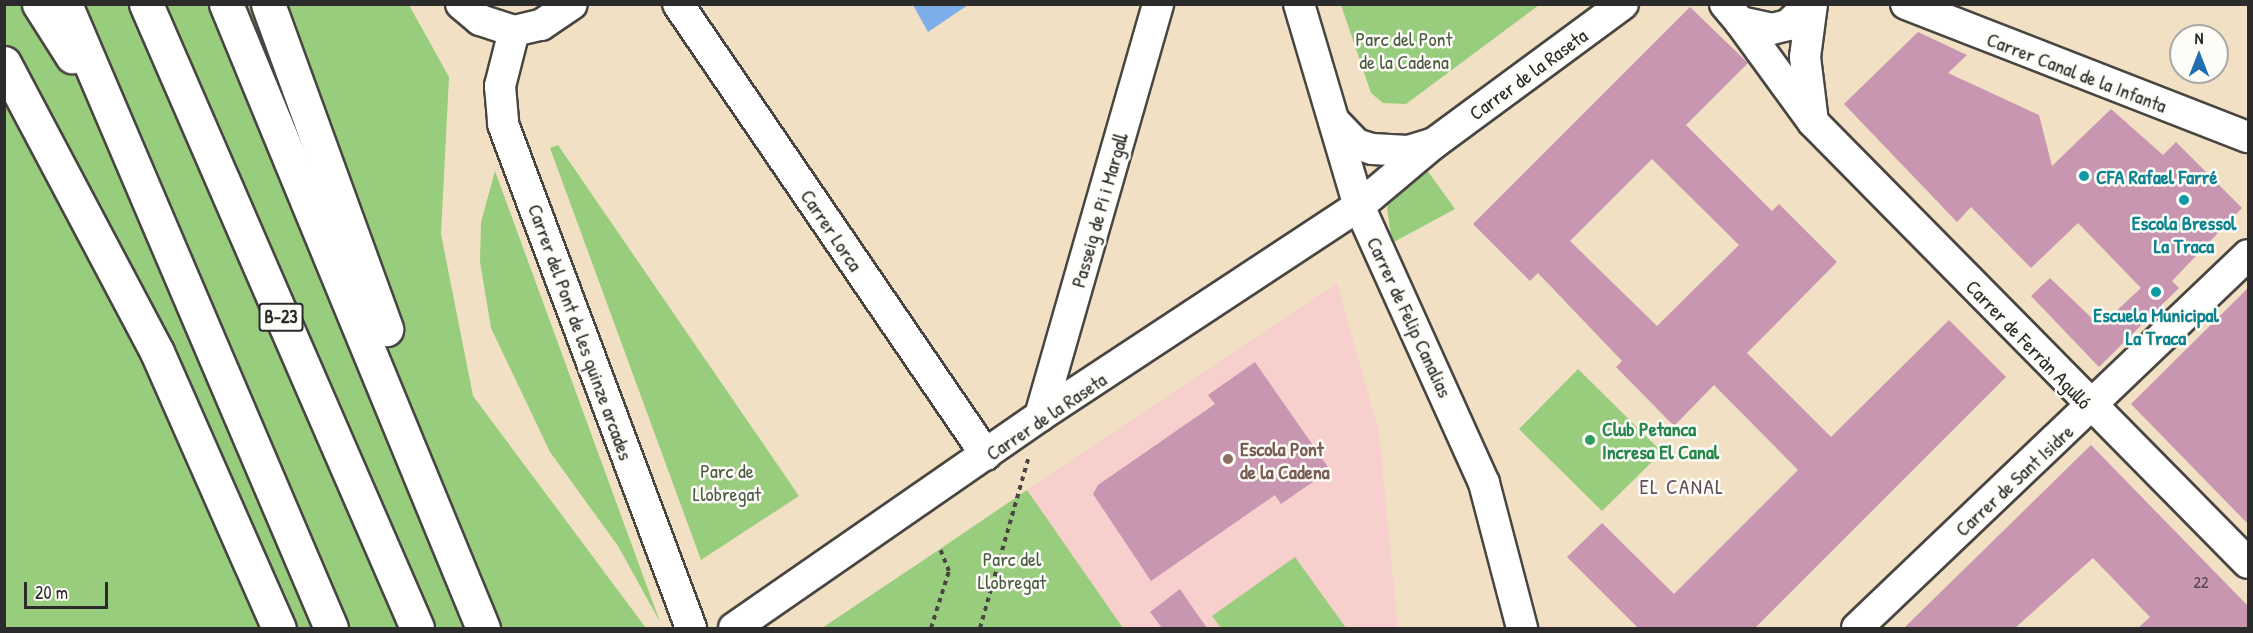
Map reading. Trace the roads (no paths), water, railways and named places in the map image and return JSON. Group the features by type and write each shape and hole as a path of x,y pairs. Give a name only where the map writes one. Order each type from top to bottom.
{"highway":[{"path":"39,4 109,109"},
{"path":"65,4 331,628"},
{"name":"B-23","path":"146,4 417,628"},
{"path":"226,4 483,628"},
{"path":"268,4 402,372 456,558"},
{"path":"4,63 157,352 279,628"}],"street":[{"path":"461,4 480,20 514,31 541,25 572,4"},
{"name":"Carrer Lorca","path":"678,4 986,455"},
{"name":"Passeig de Pi i Margall","path":"1040,416 1158,4"},
{"name":"Carrer de Felip Canalias","path":"1299,4 1359,206 1484,483 1522,628"},
{"name":"Carrer de la Raseta","path":"734,628 1040,416 1359,206 1371,174 1433,144 1623,4"},
{"path":"1729,10 1772,29 1788,25 1811,4"},
{"path":"1811,4 1804,57 1813,122"},
{"name":"Carrer Canal de la Infanta","path":"1906,4 2248,137"},
{"name":"Carrer de Ferràn Agulló","path":"1729,10 1813,122 2092,408 2248,563"},
{"name":"Carrer del Pont de les quinze arcades","path":"514,31 500,86 503,124 691,628"},
{"name":"Carrer de la Raseta","path":"1334,121 1356,144 1372,149 1408,151 1433,144"},
{"name":"Carrer de Sant Isidre","path":"1857,628 2092,408 2248,255"}],"water":[{"path":"913,5 968,5 928,32"}],"place":[{"name":"CFA Rafael Farré","path":"2084,176"},
{"name":"Escola Bressol La Traca","path":"2184,200"},
{"name":"Escuela Municipal La Traca","path":"2156,292"},
{"name":"Club Petanca Incresa El Canal","path":"1590,440"},
{"name":"Escola Pont de la Cadena","path":"1228,459"}],"district":[{"name":"EL CANAL","path":"1682,487"}],"park label":[{"name":"Parc del Pont de la Cadena","path":"1404,50"},
{"name":"Parc de Llobregat","path":"727,482"},
{"name":"Parc del Llobregat","path":"1012,570"}]}
